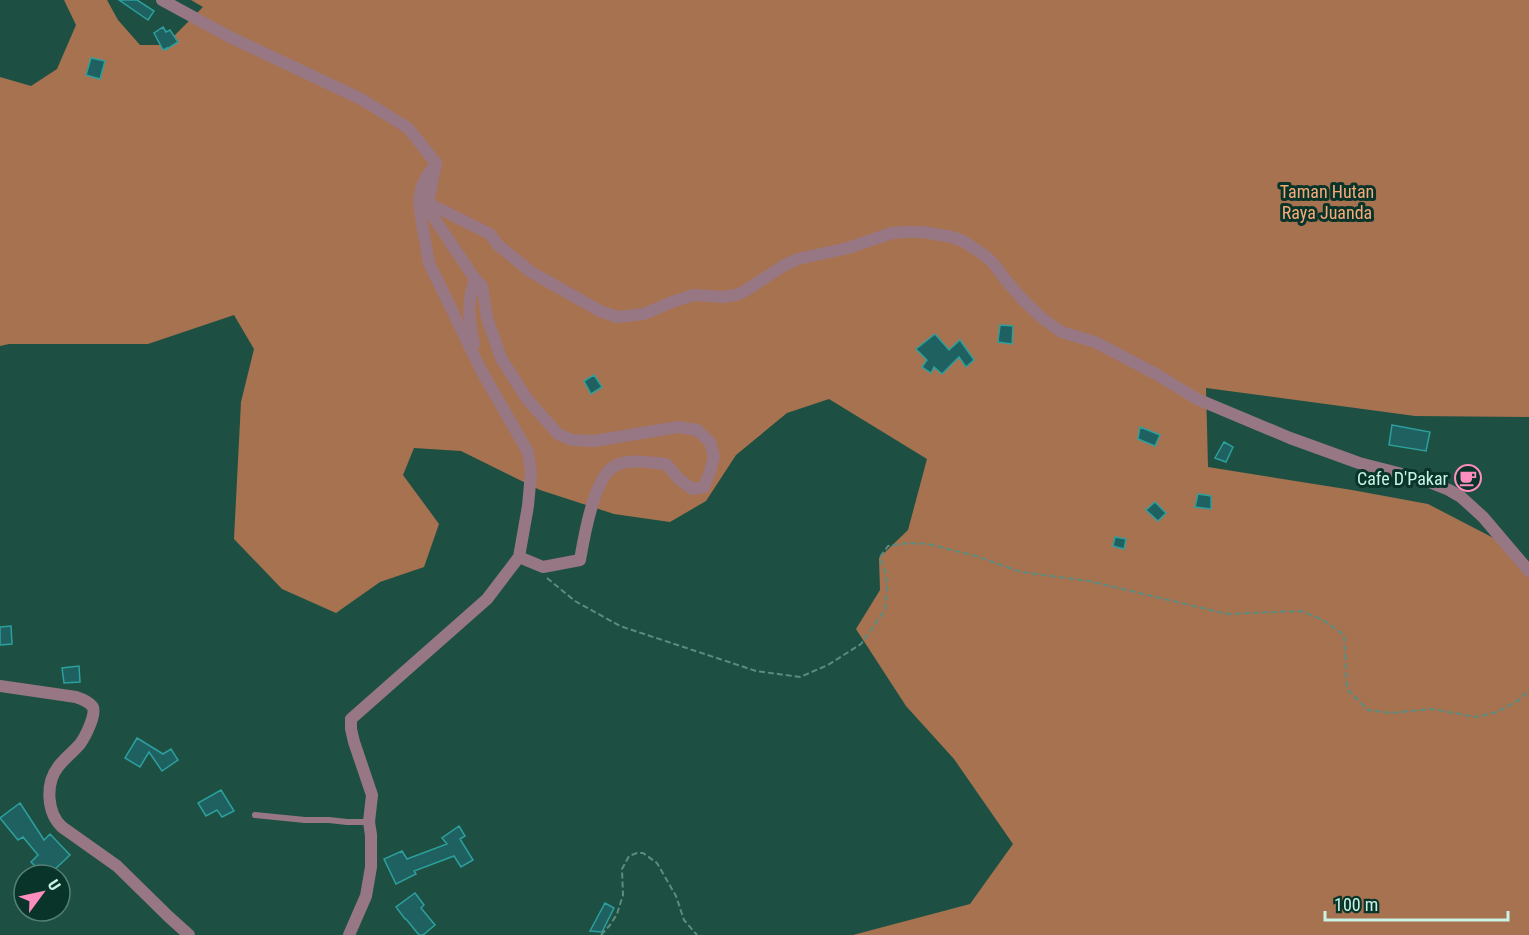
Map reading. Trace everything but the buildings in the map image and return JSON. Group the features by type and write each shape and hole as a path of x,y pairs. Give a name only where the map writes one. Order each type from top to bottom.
{"street":[{"path":"162,0 230,38 361,99 408,128 436,163 428,203 430,212 482,286 487,318 501,358 527,399 558,434 572,440 594,441 678,427 696,430 710,442 714,458 704,487 692,489 679,479 666,464 639,462 617,464 609,469 598,485 580,560 543,567 519,557"},
{"path":"349,935 366,896 370,877 369,822 372,795 354,742 351,719 487,599 519,557 528,506 531,473 528,452 477,360 429,263 419,200 425,179 436,163"},
{"path":"428,203 490,234 498,245 531,272 600,311 617,317 644,314 694,295 723,297 736,295 798,259 848,248 892,233 923,232 952,237 963,241 984,255 1024,301 1051,326 1061,332 1095,342 1197,399 1290,438 1359,463 1422,479 1449,490 1461,497 1482,517 1529,571"},
{"path":"475,279 470,293 468,312 477,360"},
{"path":"0,686 76,697 86,700 92,706 93,716 80,743 56,770 51,782 52,814 62,827 117,866 189,935"}],"lane":[{"path":"255,815 305,820 369,822"}],"path":[{"path":"540,573 574,601 620,626 756,671 800,677 828,665 861,644 885,610 888,590 886,574 880,557 888,546 909,543 928,544 976,556 1021,572 1089,580 1227,614 1301,611 1323,620 1344,636 1347,689 1368,710 1390,713 1432,710 1476,717 1497,712 1519,700 1529,690"},
{"path":"601,935 617,914 623,895 622,869 629,856 637,853 657,863 673,891 684,920 697,935"}],"green space":[{"name":"Taman Hutan Raya Juanda","path":"64,0 107,0 118,20 140,45 165,45 203,7 191,0 1529,0 1529,417 1415,416 1206,388 1208,467 1428,504 1509,546 1529,567 1529,935 853,935 970,904 1013,844 954,759 906,706 856,629 880,590 879,558 908,530 927,459 829,399 787,413 736,455 706,501 670,522 614,514 540,490 461,451 414,448 403,475 439,524 424,567 380,582 336,613 282,589 234,539 241,402 254,349 234,315 148,344 9,344 0,346 0,77 31,86 57,69 76,25"}],"place":[{"name":"Cafe D'Pakar","path":"1468,478"}]}
